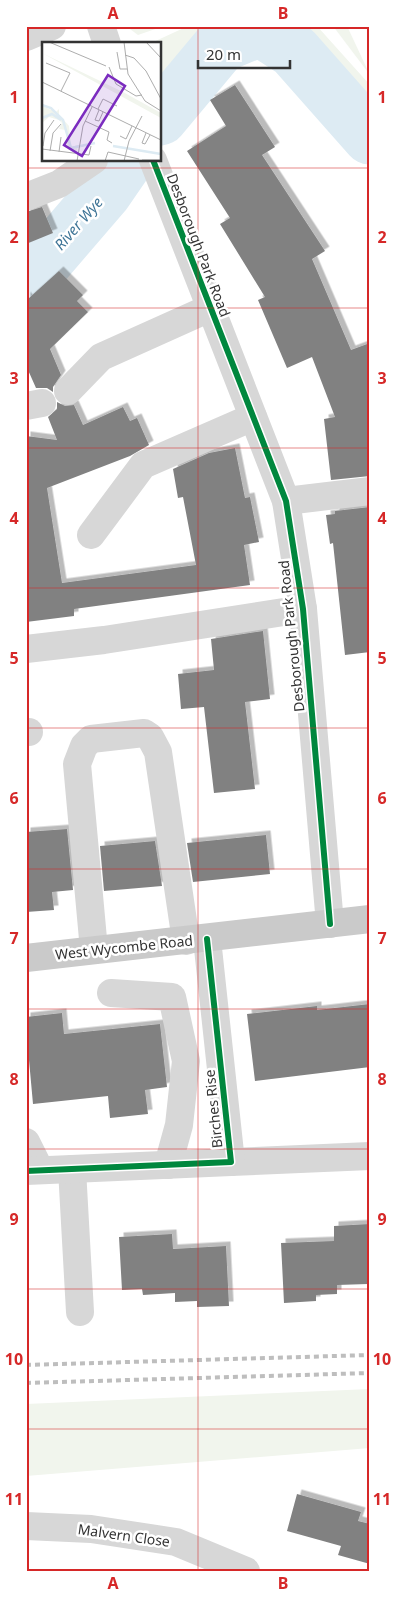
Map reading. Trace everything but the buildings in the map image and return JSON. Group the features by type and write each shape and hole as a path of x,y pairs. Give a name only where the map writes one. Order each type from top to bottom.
{"main road":[{"name":"West Wycombe Road","path":"26,958 370,919"}],"street":[{"path":"26,37 52,26"},
{"path":"100,26 106,42"},
{"path":"26,197 59,184 93,161"},
{"name":"Desborough Park Road","path":"153,161 286,501 303,609 330,924"},
{"path":"68,391 101,357 210,308"},
{"path":"91,535 143,465 253,417"},
{"path":"286,501 370,491"},
{"path":"26,649 104,640 303,609"},
{"name":"Birches Rise","path":"94,950 77,764 80,754 91,739 144,733 150,737 158,752 197,940 231,1162"},
{"path":"111,993 172,997 186,1061 179,1125 168,1165"},
{"path":"26,1142 33,1171"},
{"name":"Birches Rise","path":"33,1171 370,1156"},
{"path":"72,1169 80,1312"},
{"name":"Malvern Close","path":"26,1526 91,1529 176,1542 246,1571"}],"shaded area":[{"path":"131,26 164,26 138,35 130,29"},
{"path":"188,26 317,26 370,85 370,149 300,68 261,36 216,61 166,142 161,128 161,42 153,42"},
{"path":"333,26 347,26 370,75"},
{"path":"370,1389 370,1448 26,1476 26,1404"}],"waterway":[{"name":"River Wye","path":"161,117 221,45 260,29 294,51 370,137"},
{"name":"River Wye","path":"26,284 105,192 126,161"}],"railway":[{"path":"26,1365 370,1355"},
{"path":"26,1383 370,1373"}],"cycle path":[{"path":"153,161 286,501 303,609 330,924"},
{"path":"26,1171 231,1162 207,939"}]}
